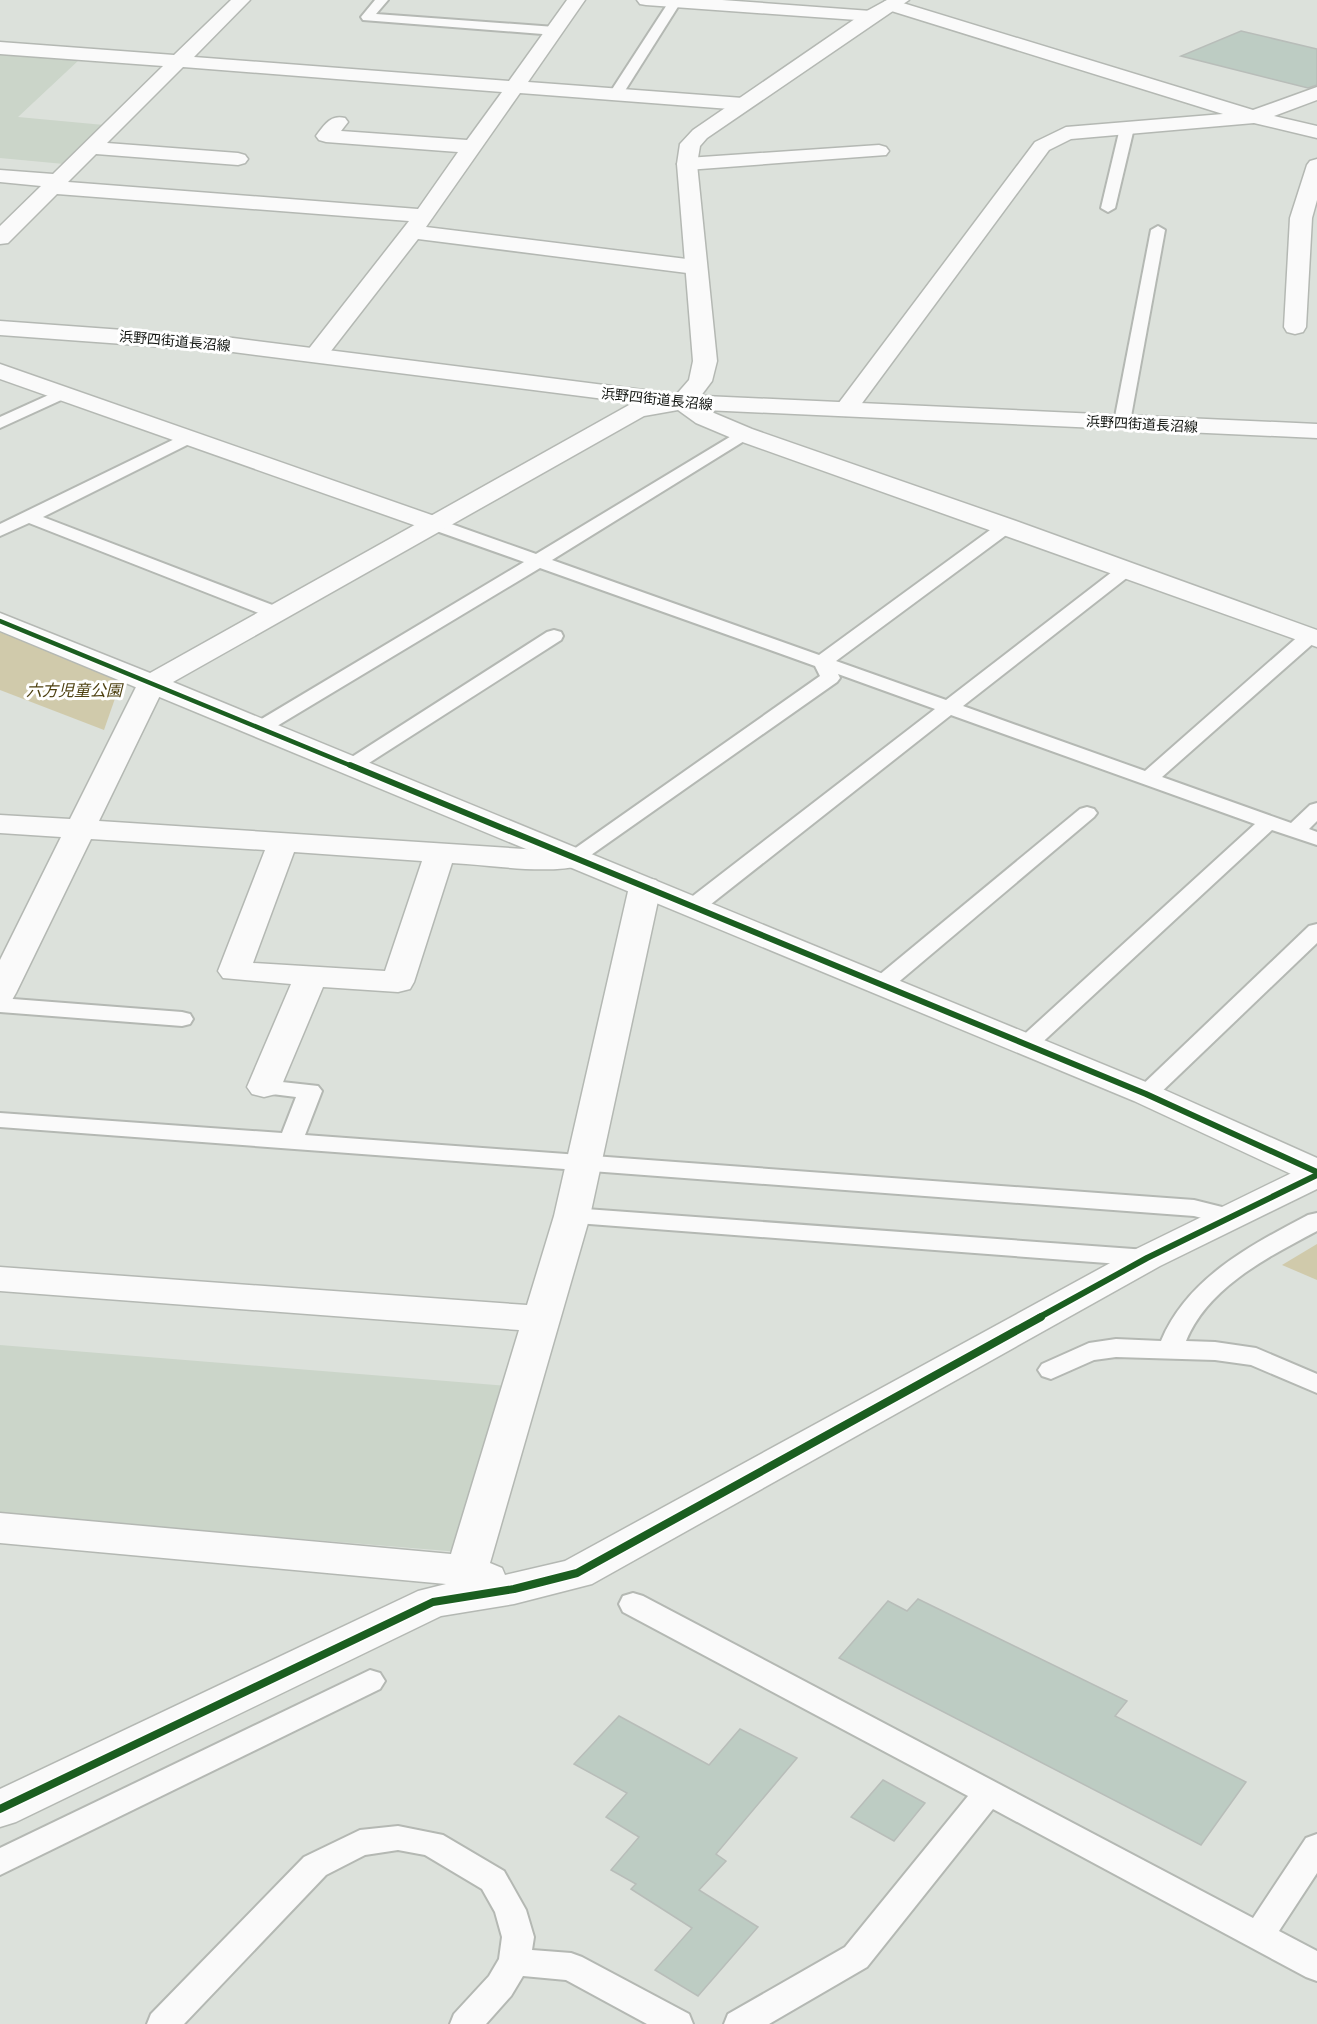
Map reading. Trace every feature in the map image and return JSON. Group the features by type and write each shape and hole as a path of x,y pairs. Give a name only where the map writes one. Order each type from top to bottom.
{"street":[{"path":"0,238 9,219 55,184 241,0"},
{"path":"316,355 418,224 576,0"},
{"path":"646,0 887,7 1254,117 1317,132"},
{"path":"1,992 152,684 637,410 683,402 700,381 704,372 687,164 690,144 700,134 743,104 887,7"},
{"path":"0,48 743,104"},
{"path":"846,409 1042,146 1066,133 1254,117 1317,93"},
{"path":"338,122 326,136 474,147"},
{"path":"92,148 238,159"},
{"path":"687,164 879,151"},
{"path":"1295,327 1301,218 1317,165"},
{"path":"0,176 418,224 695,267"},
{"name":"浜野四街道長沼線","path":"0,328 126,336 316,355 683,402 1317,431"},
{"path":"1,373 64,393 434,524"},
{"path":"683,402 705,418 743,434 1007,526 1313,638"},
{"path":"0,621 1146,1094 1317,1174"},
{"path":"0,824 540,859 574,858"},
{"path":"283,842 234,971 398,982 440,853"},
{"path":"467,1571 572,1216 645,887"},
{"path":"264,1087 311,976"},
{"path":"0,1809 433,1602 514,1589 577,1573 1147,1258 1233,1218 1317,1174"},
{"path":"0,1279 540,1319"},
{"path":"0,1528 467,1571 514,1589"}],"lane":[{"path":"382,0 367,17 555,31"},
{"path":"616,94 675,2"},
{"path":"1108,208 1127,128"},
{"path":"1122,422 1158,230"},
{"path":"0,423 64,393"},
{"path":"260,728 538,561 743,434"},
{"path":"0,531 189,437"},
{"path":"28,517 276,613"},
{"path":"434,524 1317,839"},
{"path":"822,662 1007,526"},
{"path":"693,907 951,708 1126,569"},
{"path":"351,766 554,636"},
{"path":"1148,779 1313,638"},
{"path":"574,858 830,678 822,662"},
{"path":"1295,831 1317,809"},
{"path":"881,985 1087,813"},
{"path":"1026,1045 1269,822"},
{"path":"1146,1094 1317,931"},
{"path":"1,992 182,1019"},
{"path":"264,1087 310,1091 290,1142"},
{"path":"0,1120 1194,1208 1233,1218"},
{"path":"572,1216 1147,1258"},
{"path":"1170,1348 1185,1316 1220,1281 1282,1239 1317,1221"},
{"path":"1051,1370 1089,1352 1116,1348 1170,1348 1256,1357 1317,1384"},
{"path":"633,1605 1317,1967"},
{"path":"0,1862 370,1681"},
{"path":"740,2024 856,1957 988,1793"},
{"path":"163,2024 315,1866 360,1844 398,1838 432,1844 493,1880 510,1910 518,1937 515,1962 500,1986 466,2024"},
{"path":"1258,1936 1317,1847"},
{"path":"515,1962 571,1967 677,2024"}],"shaded area":[{"path":"0,53 80,59 18,117 104,125 64,164 0,158"},
{"path":"0,1345 508,1386 460,1552 0,1514"}],"green space":[{"name":"六方児童公園","path":"0,632 115,677 119,687 104,730 0,690"},
{"path":"1317,1244 1317,1280 1282,1265"}],"building":[{"path":"1241,31 1317,49 1317,85 1308,88 1181,56"},
{"path":"918,1599 1127,1701 1115,1716 1246,1782 1201,1845 839,1658 888,1601 907,1611"},
{"path":"619,1716 709,1765 740,1729 797,1758 716,1854 726,1861 699,1890 758,1927 698,1996 655,1970 692,1928 631,1889 636,1884 611,1870 639,1837 606,1817 627,1793 574,1764"},
{"path":"883,1780 925,1803 894,1841 851,1817"}],"cycle path":[{"path":"0,621 1146,1094 1317,1172"},
{"path":"0,1809 433,1602 514,1589 577,1573 1147,1258 1317,1175"}]}
